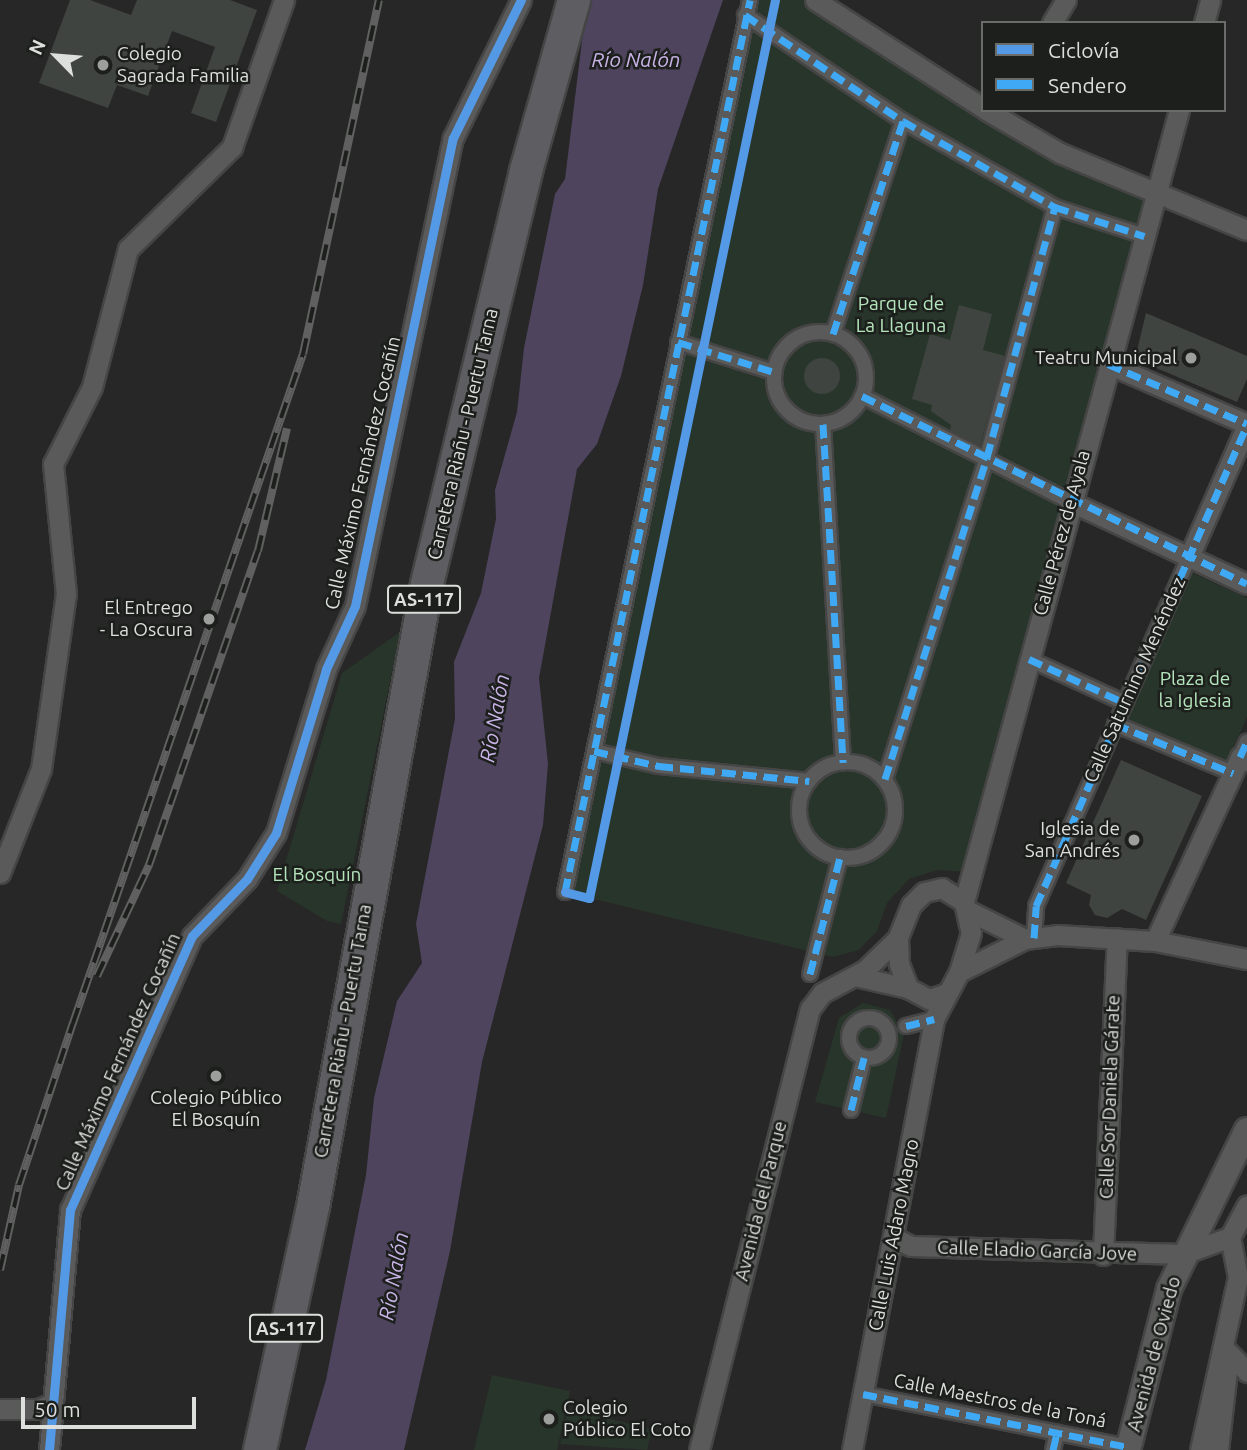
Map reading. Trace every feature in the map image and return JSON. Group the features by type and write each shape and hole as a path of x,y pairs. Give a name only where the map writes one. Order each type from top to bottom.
{"main road":[{"name":"Carretera Riañu - Puertu Tarna","path":"260,1450 313,1207 427,584 526,171 574,0"}],"street":[{"path":"0,873 41,769 66,594 53,464 92,387 128,249 232,147 284,0"},
{"name":"Calle Máximo Fernández Cocañín","path":"49,1450 70,1210 192,936 247,879 276,833 326,669 355,606 453,138 521,0"},
{"path":"565,892 750,0"},
{"path":"815,0 981,106"},
{"path":"1053,21 1066,0"},
{"path":"1204,21 1210,0"},
{"path":"745,16 903,121 1055,207 1144,236"},
{"path":"991,112 1050,148 1155,195 1247,230"},
{"name":"Calle Pérez de Ayala","path":"966,906 970,872 1069,501 1178,112"},
{"path":"833,334 903,121"},
{"path":"808,781 802,794 801,823 816,846 840,857 872,851 884,841 896,810 885,779 987,457 1055,207"},
{"path":"809,334 833,334 861,359 862,396 846,415 823,424 786,410 774,372 788,344 809,334"},
{"path":"678,342 774,372"},
{"path":"1108,364 1247,424"},
{"path":"862,396 987,457 1069,501 1247,584"},
{"path":"823,424 843,762"},
{"name":"Calle Saturnino Menéndez","path":"1030,939 1036,906 1247,424"},
{"path":"1029,659 1125,703"},
{"path":"1115,724 1242,758 1155,941"},
{"path":"594,751 659,766 808,781 843,762 859,762 885,779"},
{"path":"810,974 840,857"},
{"path":"908,988 898,938 911,905 924,892 942,888 970,872"},
{"path":"942,888 966,906 1030,939"},
{"path":"960,972 971,933 966,906"},
{"name":"Avenida del Parque","path":"699,1450 810,1009 822,993 855,976 898,938"},
{"path":"855,976 937,996 960,972 1030,939 1117,938 1155,941 1247,959"},
{"name":"Calle Sor Daniela Gárate","path":"1103,1255 1117,938"},
{"name":"Calle Luis Adaro Magro","path":"852,1450 937,996"},
{"path":"906,1026 934,1019"},
{"path":"851,1110 864,1058"},
{"name":"Avenida de Oviedo","path":"1128,1449 1182,1257 1247,1130"},
{"path":"1200,1450 1225,1348 1238,1277 1230,1237 1246,1208"},
{"name":"Calle Eladio García Jove","path":"893,1237 911,1246 1182,1257 1230,1237"},
{"path":"1225,1348 1247,1371"},
{"path":"1218,1450 1225,1348"},
{"name":"Calle Maestros de la Toná","path":"863,1394 1128,1449"},
{"path":"0,1409 30,1409 51,1404"},
{"path":"1053,1450 1057,1433"}],"green space":[{"name":"Parque de La Llaguna","path":"750,0 815,0 931,74 981,101 981,112 1001,112 1155,195 970,872 937,870 909,879 887,903 877,931 859,950 833,957 565,892"},
{"name":"Plaza de la Iglesia","path":"1190,572 1247,598 1247,717 1225,765 1124,719"},
{"name":"El Bosquín","path":"400,632 341,924 327,921 277,891 342,673"},
{"path":"863,1003 890,1010 904,1034 886,1118 815,1102 839,1018"},
{"path":"492,1375 570,1391 557,1450 474,1450"},
{"path":"568,1409 652,1429 647,1450 560,1444"}],"water":[{"name":"Río Nalón","path":"587,0 723,0 658,189 643,285 621,376 597,444 577,469 539,678 548,764 543,825 482,1062 450,1251 404,1450 305,1450 326,1380 366,1175 374,1098 397,1001 422,963 416,924 455,719 454,662 481,593 496,519 495,490 517,412 524,348 555,194 565,179"}],"building":[{"name":"Colegio Sagrada Familia","path":"70,0 90,0 131,15 137,0 230,0 257,10 216,122 191,113 215,47 172,31 148,96 117,85 108,108 39,83"},
{"path":"959,305 992,314 983,350 1005,356 980,445 950,430 951,425 931,411 932,405 912,399 930,334 950,340"},
{"name":"Teatru Municipal","path":"1146,313 1247,356 1247,379 1237,402 1135,359"},
{"path":"822,358 835,363 840,376 835,389 822,394 809,389 804,376 809,363"},
{"name":"Iglesia de San Andrés","path":"1121,760 1202,796 1146,920 1122,909 1107,918 1095,915 1089,905 1091,895 1066,883"}],"railway":[{"path":"0,1270 19,1185 303,354 379,0"},
{"path":"97,976 149,865 258,551 287,428"}],"marked path":[{"path":"571,893 565,892 750,0"},
{"path":"745,15 903,121 1055,207 1144,236"},
{"path":"833,334 903,121"},
{"path":"885,779 987,457 1055,207"},
{"path":"678,342 774,372"},
{"path":"1108,364 1247,424"},
{"path":"862,396 1247,584"},
{"path":"823,424 843,762"},
{"path":"1034,938 1036,906 1247,425"},
{"path":"1029,659 1125,703"},
{"path":"1115,724 1233,773"},
{"path":"1240,757 1247,741"},
{"path":"594,751 659,766 809,781"},
{"path":"810,974 840,857"},
{"path":"906,1026 934,1019"},
{"path":"851,1110 864,1058"},
{"path":"863,1394 1128,1447"},
{"path":"1053,1450 1057,1432"}],"cycle path":[{"path":"49,1450 70,1210 192,936 247,879 276,833 326,669 355,606 453,138 521,0"},
{"path":"565,892 589,898 775,0"}],"place":[{"name":"Colegio Sagrada Familia","path":"103,65"},
{"name":"Teatru Municipal","path":"1191,358"},
{"name":"El Entrego - La Oscura","path":"209,619"},
{"name":"Iglesia de San Andrés","path":"1134,840"},
{"name":"Colegio Público El Bosquín","path":"216,1076"},
{"name":"Colegio Público El Coto","path":"549,1419"}]}
